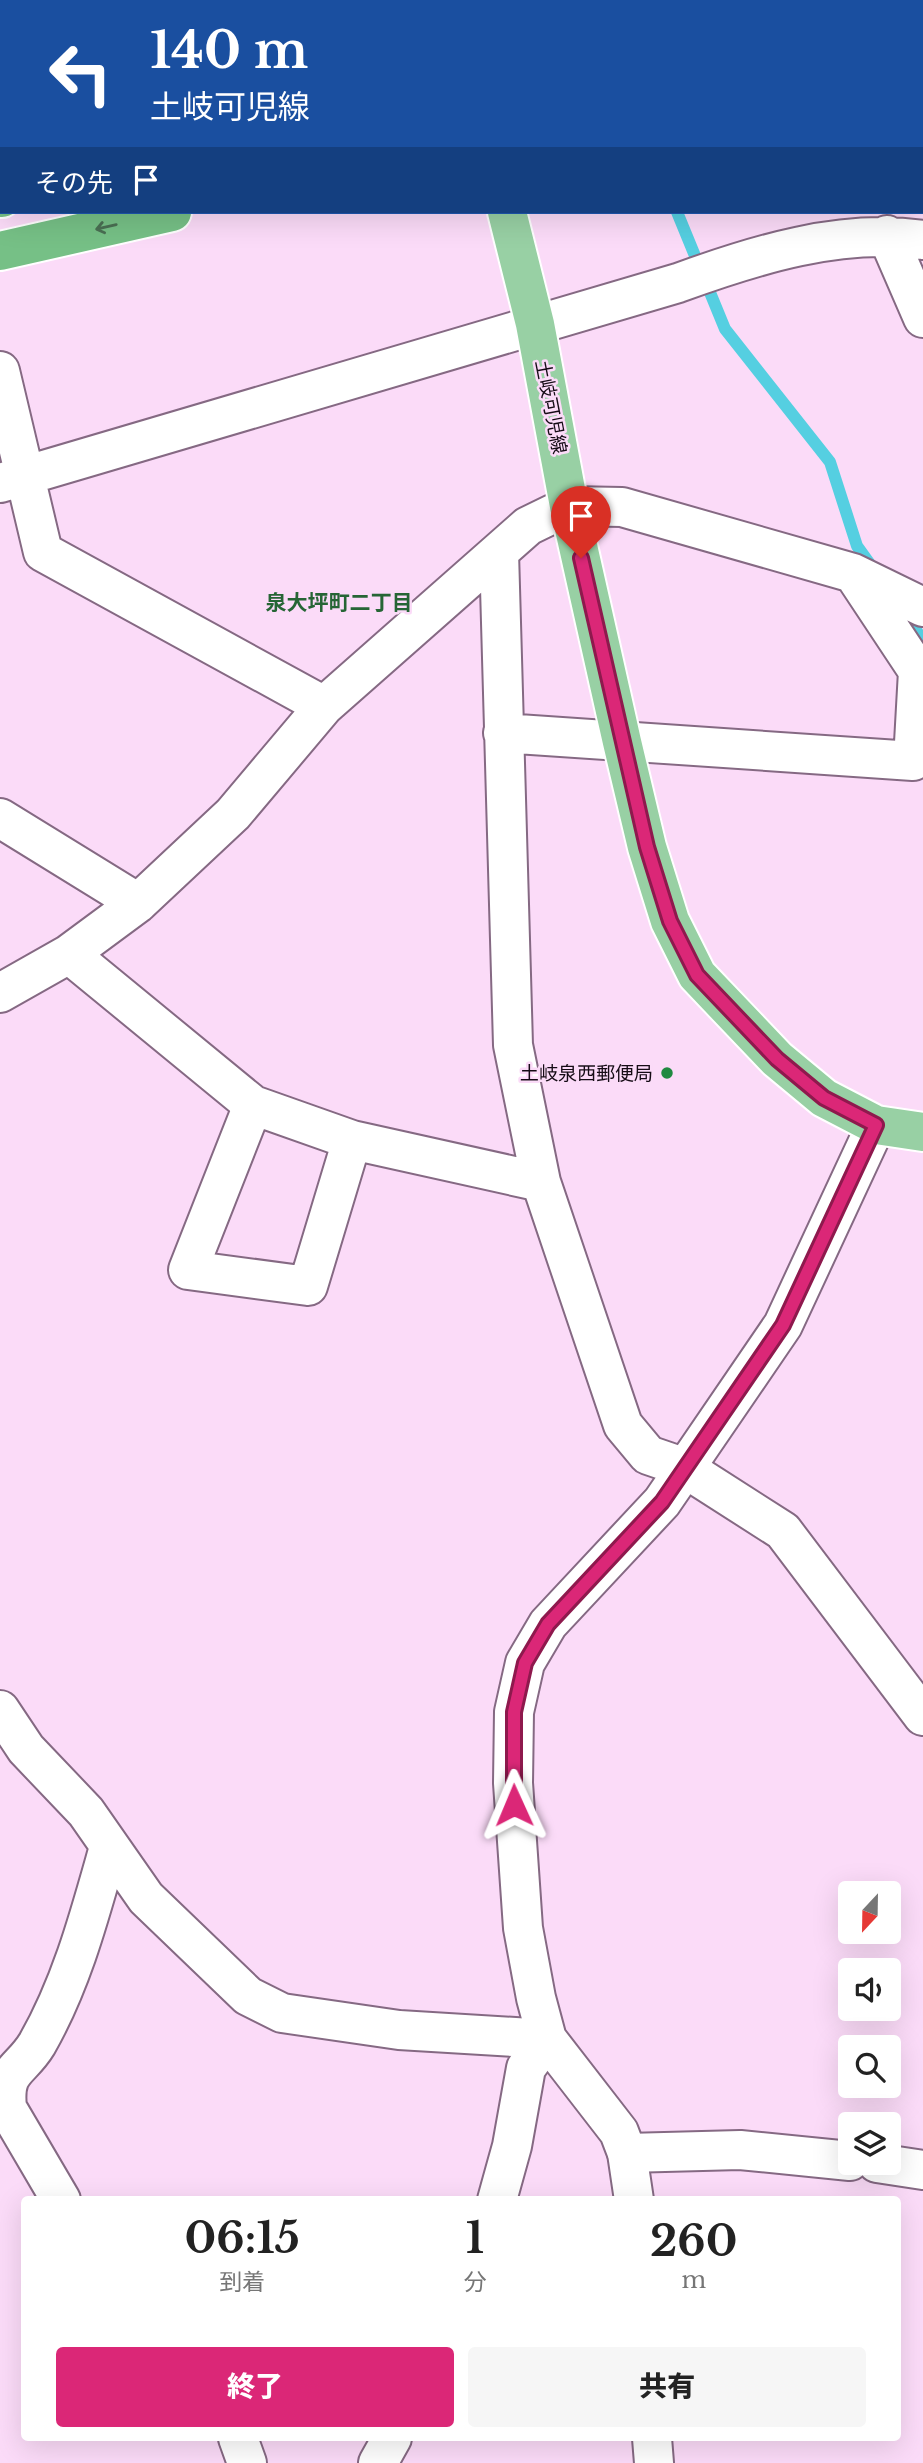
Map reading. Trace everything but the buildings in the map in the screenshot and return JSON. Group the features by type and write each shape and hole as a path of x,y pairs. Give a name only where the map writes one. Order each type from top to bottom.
{"highway":[{"path":"0,251 163,214"}],"main road":[{"name":"土岐可児線","path":"508,214 535,324 569,506 622,742 647,847 670,921 697,975 777,1059 824,1098 876,1125 923,1132"}],"street":[{"path":"12,479 678,283 726,266 807,245 905,238 923,318"},
{"path":"0,371 12,479 43,552 324,706"},
{"path":"0,993 69,954 138,903 233,814 324,706 528,526 569,506 622,507 853,573 923,607"},
{"path":"499,552 513,1045 541,1182 623,1426 648,1455 683,1467 783,1531 923,1716"},
{"path":"503,733 913,761 918,671 853,573"},
{"path":"0,818 138,903"},
{"path":"69,954 253,1105 352,1140 541,1182"},
{"path":"253,1105 188,1270 307,1286 352,1140"},
{"path":"633,2196 627,2153 619,2132 547,2039 523,1928 515,1850 514,1712 525,1663 548,1624 662,1502 683,1467 783,1325 876,1125"},
{"path":"0,1710 26,1749 86,1812 146,1898 247,1996 282,2013 399,2030 547,2039"},
{"path":"58,2196 4,2111 5,2087 15,2068 36,2046 77,1958 109,1847"},
{"path":"498,2196 512,2146 526,2067 547,2039"},
{"path":"627,2153 740,2150 838,2160"},
{"path":"901,2167 923,2170"},
{"path":"239,2441 247,2463"},
{"path":"378,2463 390,2441"},
{"path":"652,2441 653,2463"}],"waterway":[{"path":"678,214 725,329 830,462 857,546 875,571"},
{"path":"901,609 923,640"}],"place":[{"name":"土岐泉西郵便局","path":"667,1073"}],"district":[{"name":"泉大坪町二丁目","path":"339,603"}],"route":[{"path":"514,1805 514,1712 525,1663 548,1624 662,1502 683,1467 783,1325 876,1125 824,1098 777,1059 697,975 670,921 647,847 581,558"}]}
